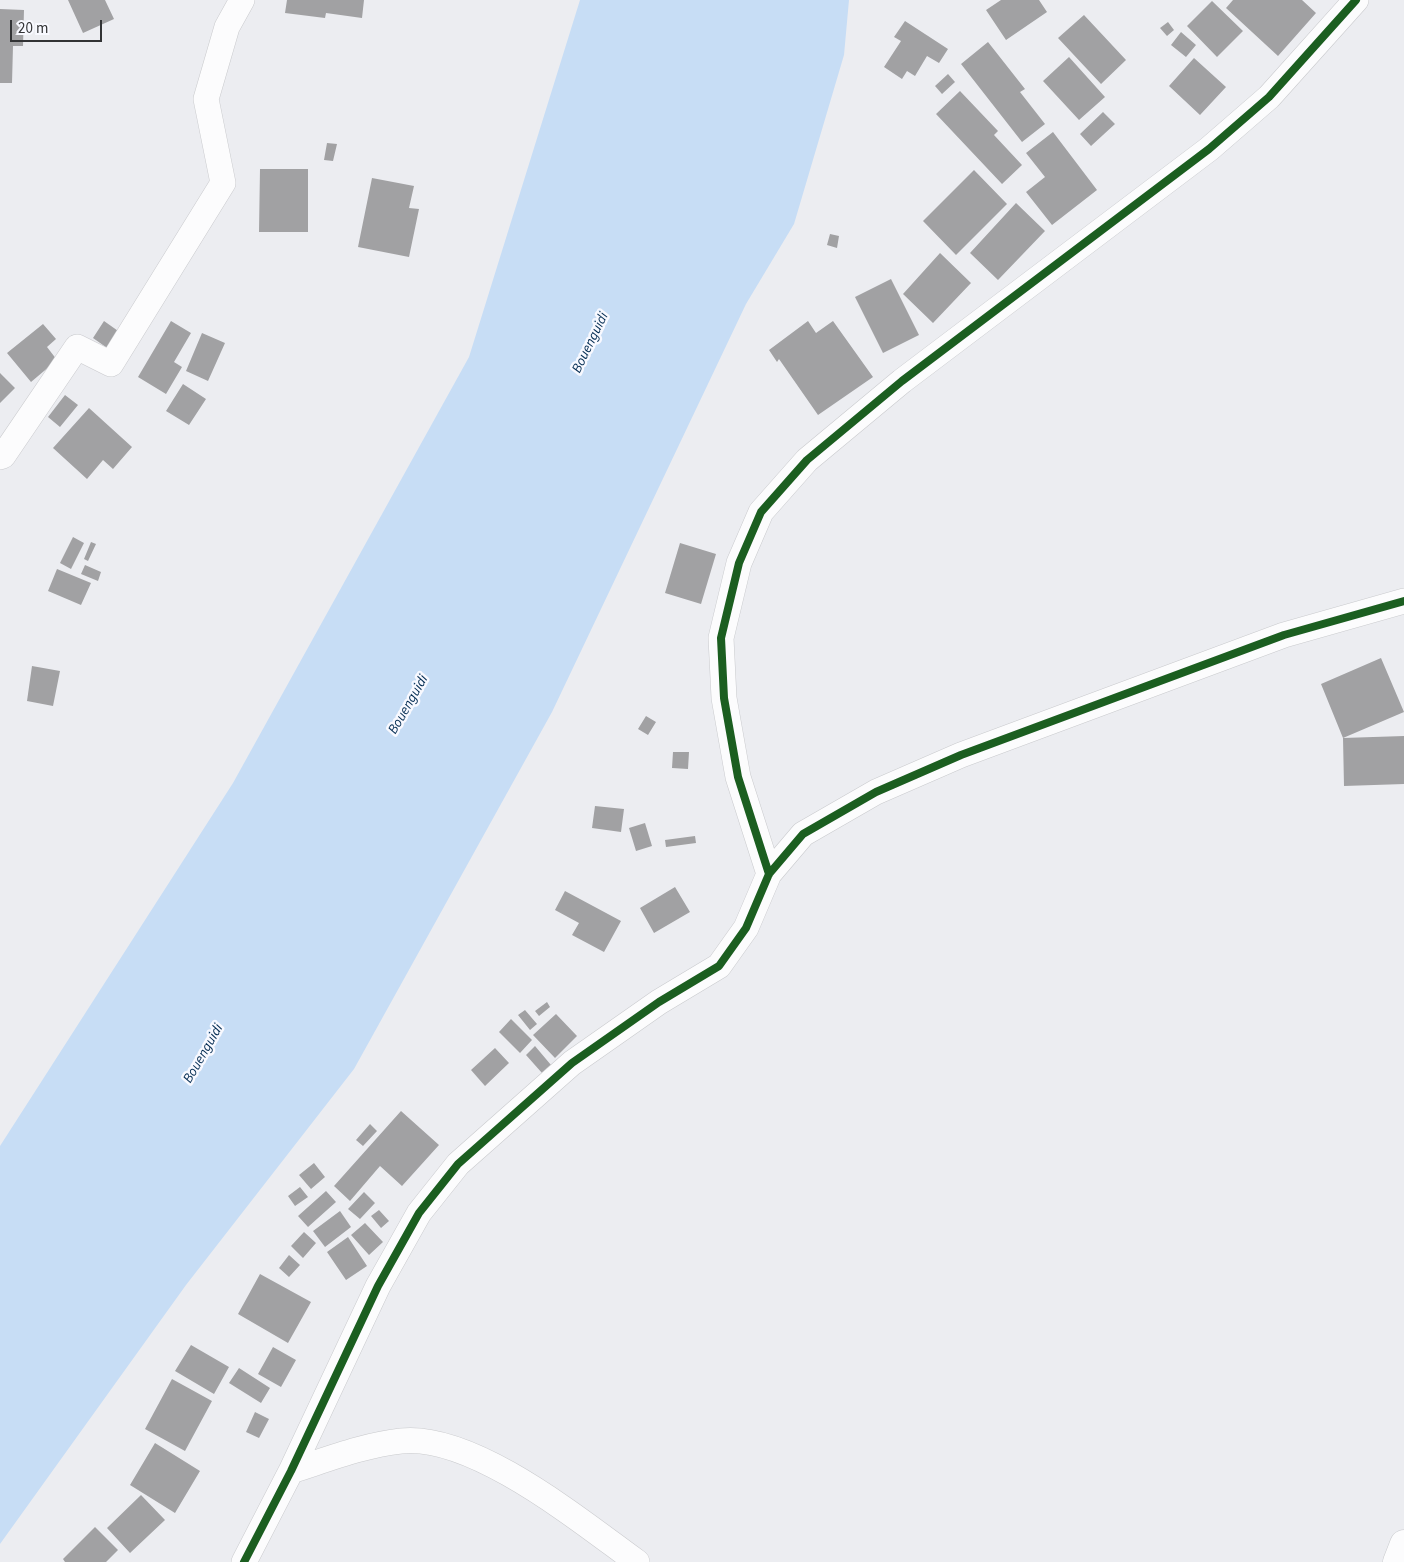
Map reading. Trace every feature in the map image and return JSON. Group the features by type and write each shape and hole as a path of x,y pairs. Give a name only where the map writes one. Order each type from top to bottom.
{"main road":[{"path":"1397,1562 1404,1544"}],"street":[{"path":"0,457 3,456 77,347 111,364 223,183 206,99 227,27 242,0"},
{"path":"769,874 738,777 724,698 721,638 739,563 761,512 807,460 902,381 1209,149 1269,98 1356,0"},
{"path":"244,1562 291,1471 378,1286 419,1213 458,1164 572,1063 659,1002 719,966 746,928 769,874 803,834 876,792 961,755 1284,635 1404,601"},
{"path":"291,1471 348,1453 401,1440 430,1440 467,1452 549,1498 637,1562"}],"water":[{"name":"Bouenguidi","path":"580,0 849,0 844,55 794,224 746,304 552,712 354,1069 186,1285 0,1544 0,1146 233,783 469,357"}],"building":[{"path":"68,0 105,0 114,19 83,33"},
{"path":"287,0 364,0 362,18 326,13 325,18 285,13"},
{"path":"1001,0 1039,0 1047,12 1006,40 986,10"},
{"path":"1233,0 1302,0 1316,13 1278,56 1226,8"},
{"path":"1212,1 1243,31 1217,57 1187,26"},
{"path":"0,9 24,10 23,46 13,46 12,83 0,83"},
{"path":"1084,15 1126,60 1101,84 1058,38"},
{"path":"905,21 948,49 939,63 927,56 915,76 907,71 902,79 884,67 901,41 894,37"},
{"path":"1168,22 1174,30 1167,36 1160,28"},
{"path":"1181,32 1196,45 1186,57 1171,45"},
{"path":"988,42 1025,89 1020,92 1045,124 1022,142 961,64"},
{"path":"1069,57 1105,97 1079,120 1043,81"},
{"path":"1194,58 1226,87 1200,115 1169,86"},
{"path":"948,74 955,82 942,94 935,86"},
{"path":"960,91 998,131 994,135 1022,165 1002,184 936,114"},
{"path":"1103,112 1115,124 1091,146 1080,134"},
{"path":"1053,132 1097,190 1052,225 1026,192 1045,177 1026,153"},
{"path":"327,143 337,144 333,161 324,160"},
{"path":"260,169 308,169 308,232 259,232"},
{"path":"974,170 1007,204 956,255 923,221"},
{"path":"372,178 414,186 409,208 419,209 409,257 358,247"},
{"path":"1016,203 1045,231 998,280 970,253"},
{"path":"830,234 839,236 837,248 827,245"},
{"path":"940,253 971,283 933,323 903,294"},
{"path":"891,279 919,335 883,353 855,297"},
{"path":"104,321 121,333 110,350 93,338"},
{"path":"171,321 191,333 174,362 182,367 166,394 138,377"},
{"path":"808,321 816,333 833,321 873,377 818,415 779,359 777,362 769,350"},
{"path":"43,324 56,339 47,347 57,360 31,382 7,353"},
{"path":"202,333 225,343 208,381 186,371"},
{"path":"0,373 15,388 0,403"},
{"path":"183,384 206,399 189,425 166,411"},
{"path":"65,395 78,405 60,427 48,417"},
{"path":"89,408 132,447 113,469 103,460 87,479 53,448"},
{"path":"73,537 84,543 71,569 60,563"},
{"path":"91,542 96,544 88,561 84,559"},
{"path":"680,543 716,554 701,604 665,593"},
{"path":"85,565 101,572 98,581 81,574"},
{"path":"57,569 91,583 81,605 48,591"},
{"path":"1381,658 1404,712 1343,738 1321,684"},
{"path":"32,666 60,671 53,706 27,701"},
{"path":"646,716 656,722 648,735 638,729"},
{"path":"1404,736 1404,784 1344,786 1343,738"},
{"path":"673,752 689,752 688,769 672,768"},
{"path":"595,806 624,809 621,832 592,828"},
{"path":"645,823 652,846 636,851 629,828"},
{"path":"695,836 696,843 666,847 665,840"},
{"path":"675,887 690,912 654,933 640,908"},
{"path":"565,891 621,921 604,952 572,935 579,923 555,910"},
{"path":"547,1002 550,1007 539,1016 535,1011"},
{"path":"525,1010 537,1024 530,1030 518,1015"},
{"path":"556,1014 577,1036 555,1058 533,1035"},
{"path":"511,1019 532,1040 520,1053 499,1032"},
{"path":"535,1046 551,1065 542,1073 526,1055"},
{"path":"495,1048 509,1063 485,1086 471,1070"},
{"path":"401,1111 439,1145 402,1186 380,1166 350,1201 334,1186"},
{"path":"370,1124 377,1131 363,1146 356,1140"},
{"path":"314,1163 325,1177 311,1189 299,1175"},
{"path":"300,1187 308,1197 295,1206 288,1196"},
{"path":"326,1191 336,1202 308,1227 298,1216"},
{"path":"364,1192 375,1203 360,1219 348,1209"},
{"path":"379,1210 389,1221 381,1228 371,1216"},
{"path":"340,1211 351,1227 325,1247 313,1231"},
{"path":"365,1223 383,1242 369,1255 351,1235"},
{"path":"304,1232 316,1243 303,1258 291,1246"},
{"path":"348,1237 367,1266 346,1280 327,1252"},
{"path":"289,1255 300,1265 289,1277 279,1268"},
{"path":"260,1274 311,1302 288,1343 238,1314"},
{"path":"191,1345 229,1367 214,1394 175,1371"},
{"path":"273,1347 296,1360 281,1387 258,1374"},
{"path":"239,1368 270,1388 261,1403 229,1383"},
{"path":"172,1379 212,1401 185,1451 145,1429"},
{"path":"255,1412 269,1419 259,1438 246,1432"},
{"path":"155,1443 200,1471 175,1513 130,1485"},
{"path":"141,1495 165,1520 130,1553 107,1528"},
{"path":"95,1527 118,1550 106,1562 65,1562 63,1559"}],"cycle path":[{"path":"769,874 738,777 724,698 721,638 739,563 761,512 807,460 902,381 1209,149 1269,97 1356,0"},
{"path":"244,1562 291,1471 378,1286 419,1213 458,1164 572,1063 659,1002 719,966 746,928 769,874 803,834 876,792 961,755 1284,635 1404,601"}]}
